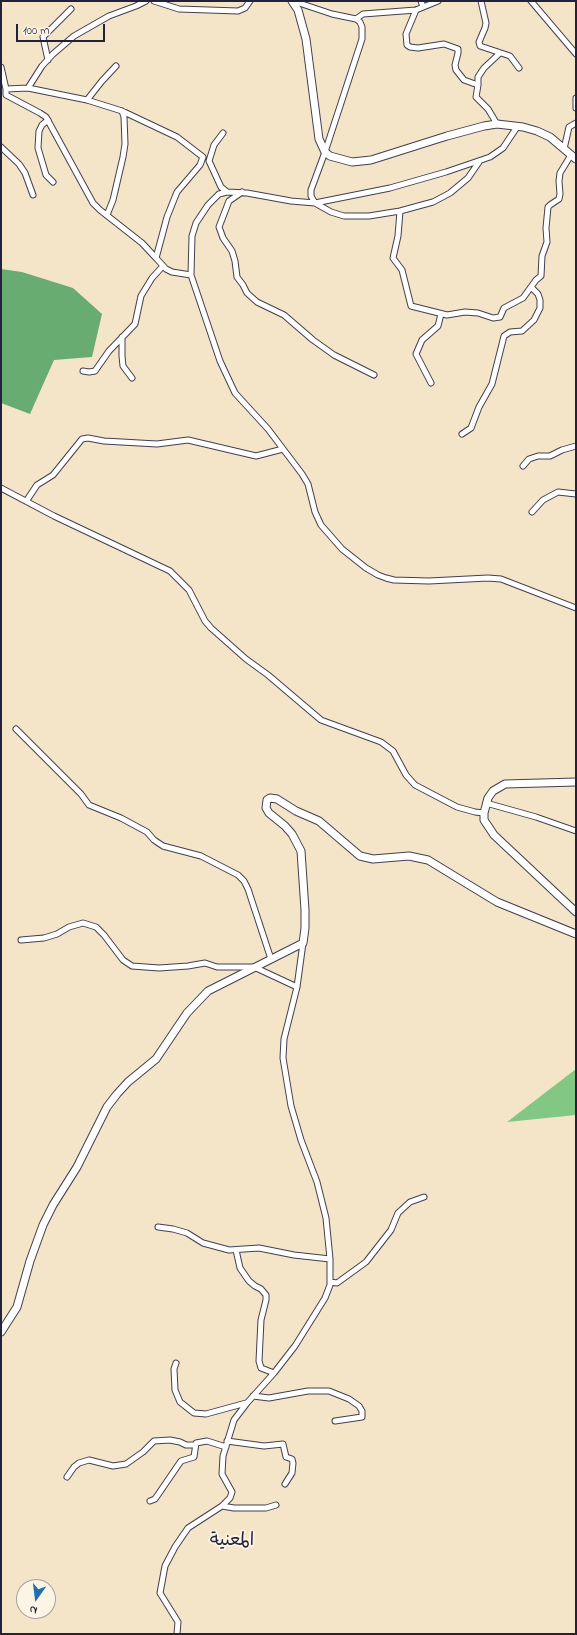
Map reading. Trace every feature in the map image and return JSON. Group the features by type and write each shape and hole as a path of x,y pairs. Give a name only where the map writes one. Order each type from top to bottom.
{"street":[{"path":"28,88 42,66 74,36 109,16 146,1"},
{"path":"154,1 179,9 238,11 245,8 250,1"},
{"path":"293,1 332,14 356,19 360,22 362,27 362,39 325,152 310,190 311,196 315,203 331,212 344,216 369,216 400,211 432,202 450,193 468,178 479,162"},
{"path":"293,1 298,10 306,40 319,139 325,152 336,159 359,162 371,160 447,136 497,124 537,131 550,137 574,157 560,173 560,199 548,207 546,228 548,242 542,256 541,276 530,287 528,293 523,298 504,308 500,316 496,318 478,313 465,312 447,315 441,314 414,308 409,303 402,270 393,258 398,236 400,211"},
{"path":"421,1 423,7"},
{"path":"356,19 363,14 416,10 438,1"},
{"path":"481,1 486,22 479,42 480,46 512,57 519,68"},
{"path":"530,1 576,54"},
{"path":"48,60 43,37 71,9"},
{"path":"416,10 406,34 407,45 418,48 444,44 455,47 459,51 455,65 456,70 464,80 478,85"},
{"path":"497,124 488,109 476,96 478,77 484,68 500,53"},
{"path":"87,100 116,66"},
{"path":"1,67 6,89 3,95 40,113 48,120 93,203 142,243 163,266 172,272 192,275"},
{"path":"6,89 28,88 87,100 122,111 176,137 203,157 200,165 177,192 167,217 156,258"},
{"path":"576,98 576,108"},
{"path":"107,215 123,157 125,144 124,117 122,111"},
{"path":"48,120 42,125 39,131 38,148 46,175 53,182"},
{"path":"564,149 569,127 576,122"},
{"path":"517,127 498,153 479,162 390,188 315,203 291,201 242,192 227,192 219,194 196,223 192,236 192,275 220,361 235,393 268,429 308,484 315,512 321,525 342,549 378,575 394,580 501,579 576,608"},
{"path":"223,133 214,145 209,161 221,187 227,192"},
{"path":"1,147 19,164 25,173 34,195"},
{"path":"242,192 230,201 219,227 223,238 232,251 235,260 237,277 247,294 257,302 284,315 313,340 334,355 374,375"},
{"path":"83,371 95,371 109,351 136,321 141,296 152,278 163,266"},
{"path":"462,434 471,428 479,408 492,384 504,336 510,332 522,331 534,320 540,308 538,294 530,287"},
{"path":"431,383 416,354 422,340 438,326 441,314"},
{"path":"122,337 123,366 132,378"},
{"path":"27,500 37,485 52,475 82,440 88,438 104,441 157,444 188,440 256,456 283,449"},
{"path":"523,466 529,459 538,456 550,456 562,450 576,446"},
{"path":"1,488 27,500 54,516 170,571 189,590 205,622 211,628 246,659 268,675 321,720 381,742 393,751 406,775 415,785 457,807 484,813"},
{"path":"532,512 543,500 558,492 576,494"},
{"path":"16,729 81,794 89,805 121,818 147,832 154,840 164,846 202,856 238,875 244,881 248,889 271,959"},
{"path":"576,782 505,784 493,792 486,803 484,820 494,835 576,912"},
{"path":"177,1634 178,1622 160,1593 165,1566 177,1543 188,1528 222,1506 232,1494 222,1474 226,1444 234,1420 295,1346 324,1298 330,1282 330,1259 326,1218 317,1182 301,1140 291,1106 283,1058 284,1039 297,987 305,928 301,851 292,834 269,813 266,808 266,802 270,798 276,799 296,811 319,821 360,856 373,859 409,856 428,860 497,902 576,934"},
{"path":"486,803 536,817 576,831"},
{"path":"21,940 44,938 57,934 69,927 84,923 96,928 104,934 122,960 132,966 159,968 205,963 217,967 242,966 254,968 297,987"},
{"path":"1,1332 17,1307 30,1261 43,1225 77,1167 107,1107 128,1082 156,1059 179,1024 197,1001 208,992 303,943"},
{"path":"330,1282 337,1283 366,1262 391,1230 398,1213 410,1202 424,1197"},
{"path":"158,1227 174,1229 187,1233 203,1244 229,1250 259,1248 294,1255 330,1259"},
{"path":"236,1250 240,1268 249,1281 261,1289 266,1295 261,1320 259,1361 261,1368 274,1373"},
{"path":"176,1363 174,1369 175,1390 180,1402 194,1413 206,1414 247,1403"},
{"path":"253,1396 269,1398 308,1391 329,1391 349,1399 359,1406 362,1411 362,1417 335,1422"},
{"path":"67,1477 79,1463 89,1460 113,1466 126,1464 143,1452 154,1441 170,1440 186,1445 195,1445 196,1443 207,1441 226,1444 264,1446 283,1444 286,1457 292,1459 293,1463 292,1473 285,1484"},
{"path":"150,1501 155,1499 181,1461 194,1457 195,1445"},
{"path":"222,1506 239,1508 266,1508 276,1504"}],"green space":[{"path":"1,269 22,272 73,288 102,314 92,357 54,360 30,414 1,403"},
{"path":"576,1069 576,1115 507,1122"}],"district":[{"name":"المعنية","path":"232,1542"}]}
